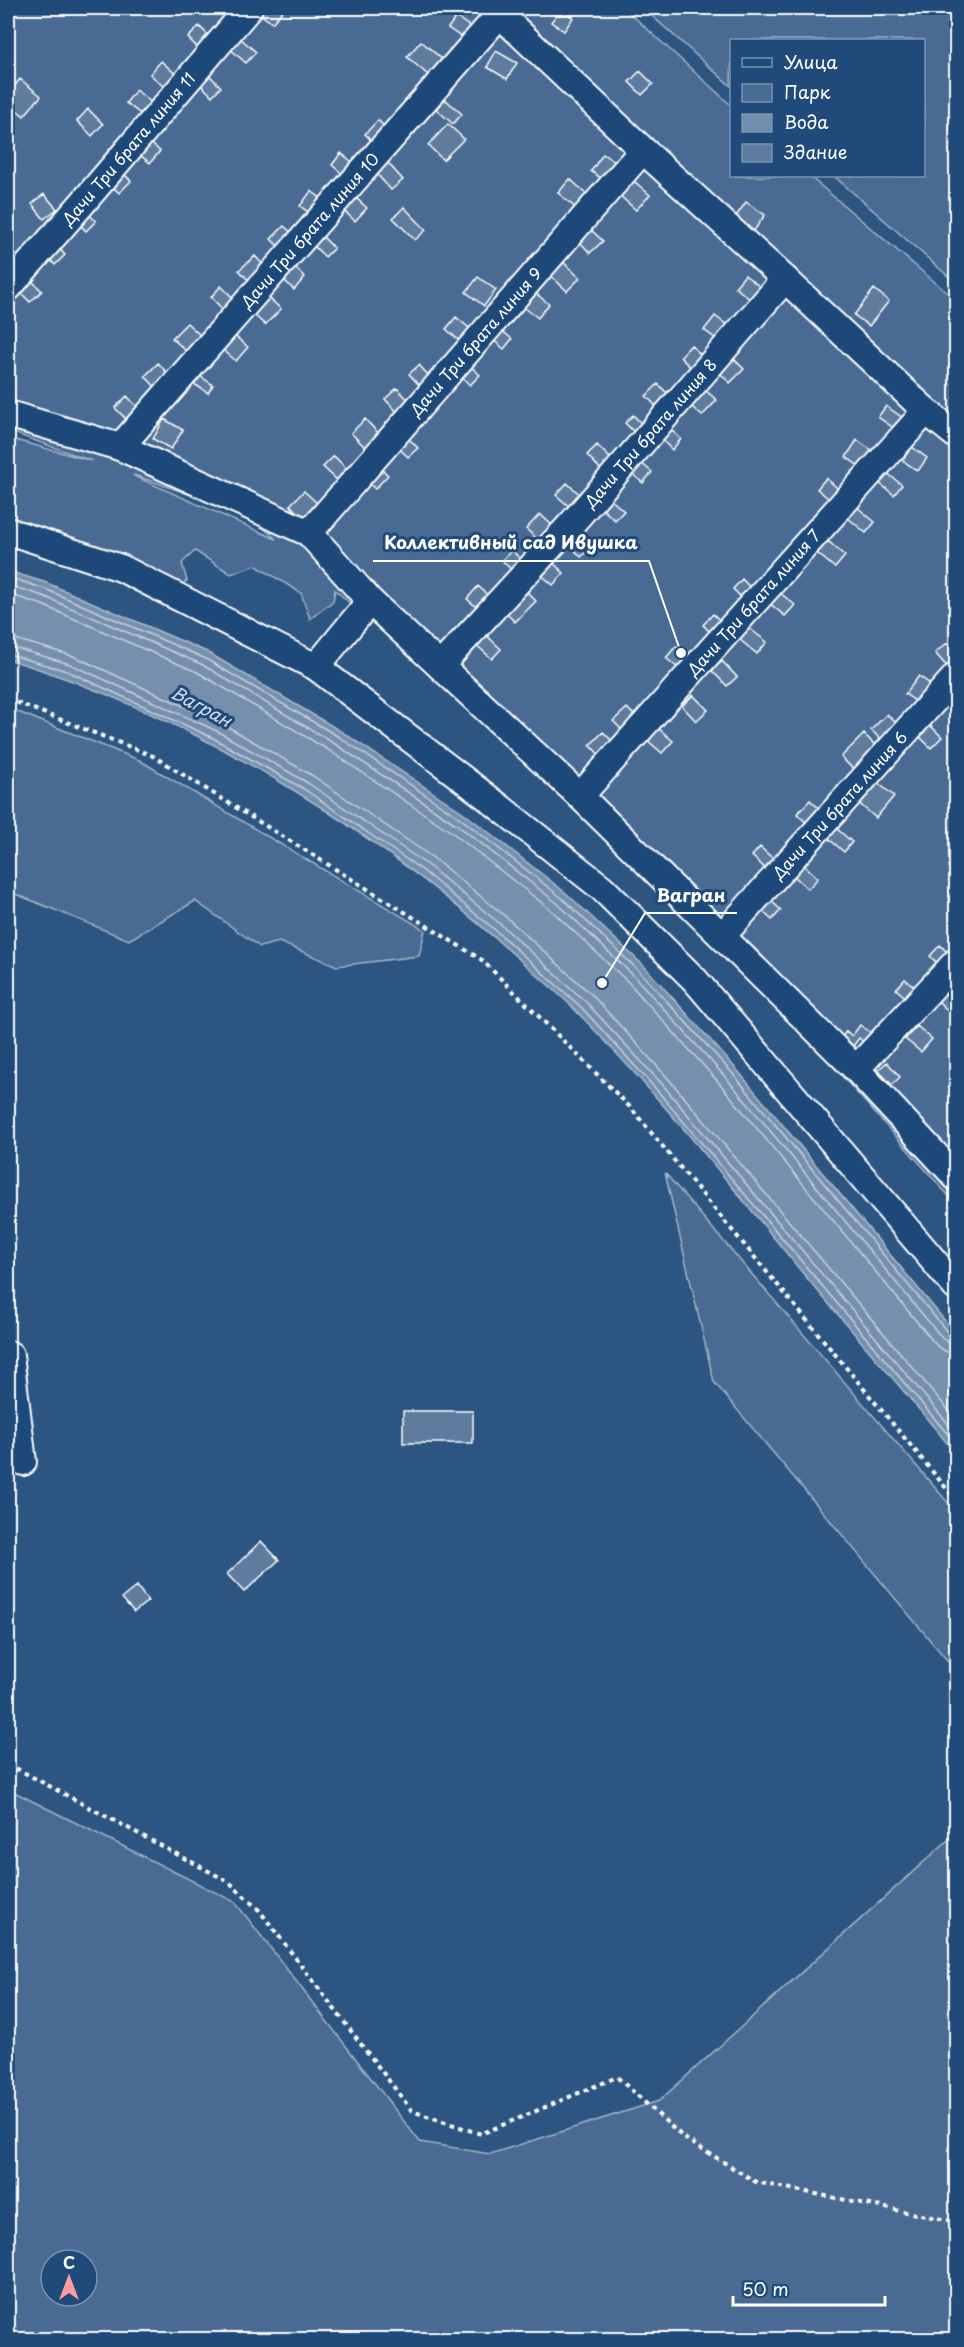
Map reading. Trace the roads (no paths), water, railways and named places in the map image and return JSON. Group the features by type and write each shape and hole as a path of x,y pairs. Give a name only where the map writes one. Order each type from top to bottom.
{"street":[{"name":"Дачи Три брата линия 11","path":"8,288 249,8"},
{"path":"496,11 642,150 786,279 926,411 957,435"},
{"name":"Дачи Три брата линия 10","path":"120,447 496,11"},
{"name":"Дачи Три брата линия 9","path":"309,533 642,150"},
{"name":"Дачи Три брата линия 8","path":"440,666 581,513 786,279"},
{"name":"Дачи Три брата линия 7","path":"580,796 926,411"},
{"path":"8,414 120,447 309,533 370,601 580,796 856,1069 957,1177"},
{"path":"8,531 122,568 316,667 602,888 695,980 957,1287"},
{"path":"316,667 370,601"},
{"name":"Дачи Три брата линия 6","path":"722,936 957,676"},
{"path":"856,1069 957,962"},
{"path":"8,1354 10,1355 23,1462"}],"water":[{"path":"8,571 47,583 207,652 342,732 464,813 566,893 645,967 738,1071 956,1334 956,1454 664,1106 564,999 465,912 406,866 281,782 215,745 148,712 79,683 8,659"}],"place":[{"name":"Коллективный сад Ивушка","path":"681,653"},
{"name":"Вагран","path":"602,983"}]}
